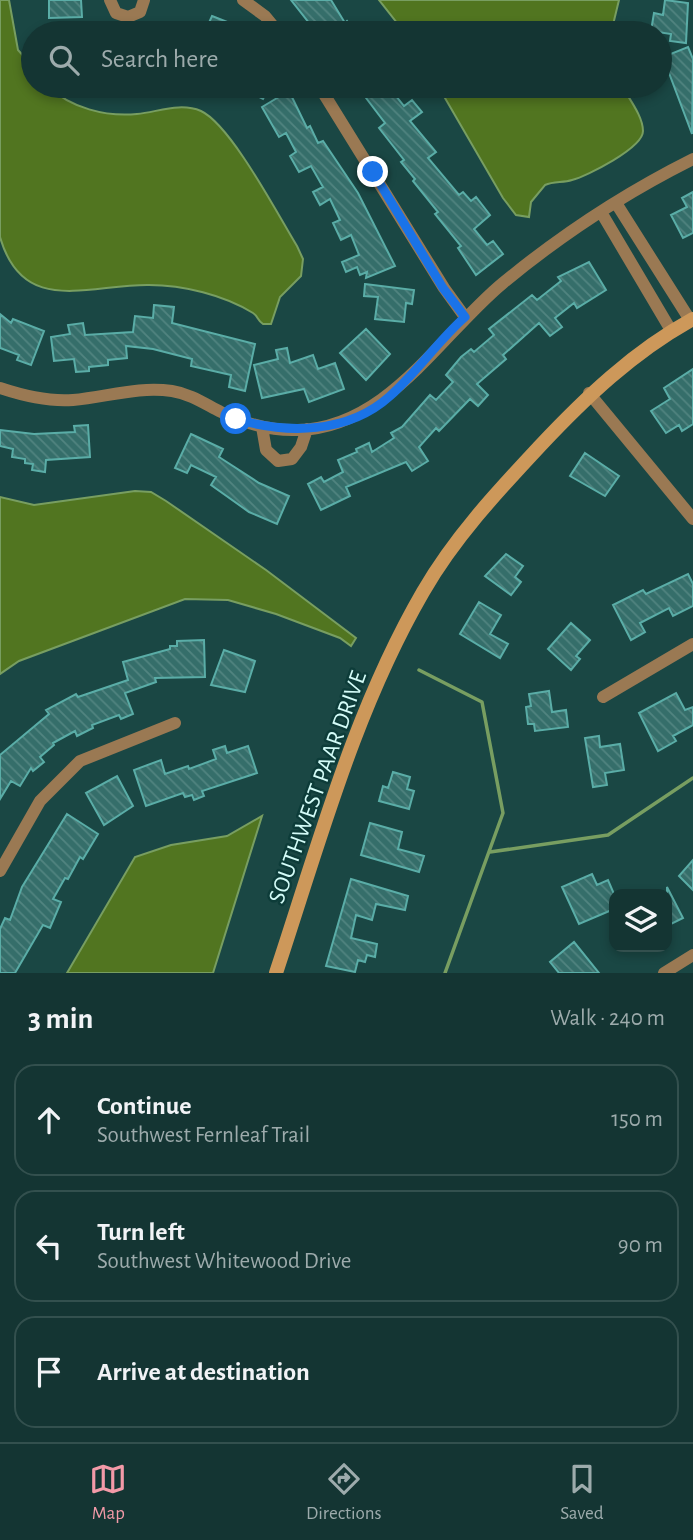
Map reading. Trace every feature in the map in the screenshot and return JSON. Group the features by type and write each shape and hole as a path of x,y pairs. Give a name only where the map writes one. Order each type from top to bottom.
{"street":[{"path":"110,0 116,13 128,17 140,12 144,0"},
{"path":"243,0 269,21"},
{"path":"326,98 443,288 465,317"},
{"path":"0,388 45,400 74,400 136,390 173,391 202,400 236,419 262,426 307,429 343,421 389,397 465,317 568,232 693,159"},
{"path":"616,202 692,319"},
{"path":"601,212 672,331"},
{"name":"SOUTHWEST PAAR DRIVE","path":"276,973 350,746 385,664 424,590 475,517 589,393 692,319"},
{"path":"589,393 693,519"},
{"path":"262,426 266,450 278,461 292,459 301,447 307,429"},
{"path":"603,697 693,644"},
{"path":"0,871 40,801 80,761 175,723"},
{"path":"664,973 693,955"}],"shaded area":[{"path":"0,0 9,0 18,50 21,53 21,98 64,98 89,109 125,115 177,107 201,111 213,120 240,152 303,259 301,276 280,297 271,324 263,324 253,313 229,301 176,287 149,285 61,291 41,287 25,278 11,262 0,237"},
{"path":"379,0 619,0 614,21 396,21"},
{"path":"445,98 629,98 638,114 643,131 641,138 624,153 572,180 545,185 531,202 529,217 516,215 503,198"},
{"path":"135,491 151,492 166,501 266,570 356,638 351,646 340,638 276,614 228,600 185,599 19,661 0,674 0,497 34,505"},
{"path":"262,816 213,973 67,973 135,857 171,845 227,836"}],"building":[{"path":"49,0 81,0 82,17 49,18"},
{"path":"291,0 331,0 344,21 308,21"},
{"path":"665,0 688,3 686,43 672,41 672,21 653,21 654,13 663,15"},
{"path":"212,16 225,21 210,21"},
{"path":"688,47 693,59 692,134 672,81 672,53"},
{"path":"277,98 292,98 307,128 310,126 318,143 323,141 358,193 395,266 366,278 367,272 360,275 357,267 346,272 342,262 359,255 351,235 341,240 333,223 340,220 330,199 320,205 313,192 323,187 311,166 299,172 290,156 296,152 286,133 279,137 262,107"},
{"path":"366,98 398,98 404,106 412,100 422,112 410,121 436,152 428,158 459,195 463,192 471,201 476,197 490,215 474,229 487,245 493,241 503,254 476,275 458,248 461,246 435,214 438,212 413,181 415,179 401,162 404,160 379,128 385,123"},
{"path":"693,192 693,233 683,238 671,215 687,207 682,198"},
{"path":"589,262 606,290 577,308 574,303 555,318 562,327 550,336 539,323 503,355 506,359 477,384 488,395 478,406 470,399 439,431 436,428 419,447 428,461 412,471 406,462 346,487 350,496 321,510 308,484 321,477 324,482 343,472 338,460 357,452 356,449 369,443 372,452 394,438 391,433 402,427 430,395 436,400 453,382 446,375 461,357 471,349 474,352 494,335 489,329 532,295 537,300 561,281 558,277"},
{"path":"365,284 414,290 412,304 406,303 404,322 375,319 378,297 364,296"},
{"path":"154,305 174,307 172,323 255,344 245,391 229,387 231,375 191,366 192,359 153,349 126,346 127,358 108,360 108,365 89,367 89,371 76,372 74,359 54,361 51,337 70,334 68,325 83,323 85,335 133,332 135,316 153,318"},
{"path":"0,314 11,323 13,319 44,331 31,365 17,360 19,355 0,348"},
{"path":"366,329 390,354 366,380 340,353"},
{"path":"287,348 290,363 313,355 318,369 335,363 344,389 309,402 304,389 262,398 254,365 278,359 276,350"},
{"path":"693,369 693,424 682,431 679,425 666,433 651,411 670,399 664,388"},
{"path":"88,425 90,457 46,460 45,472 32,470 33,464 25,463 25,459 12,457 13,449 0,446 0,430 34,434 75,432 74,426"},
{"path":"191,434 223,449 219,457 259,483 289,496 277,524 249,512 211,485 216,477 191,465 187,473 175,468"},
{"path":"585,453 619,476 605,496 570,476"},
{"path":"506,554 523,566 515,577 521,582 511,595 485,576"},
{"path":"688,574 693,584 693,606 673,616 669,608 640,623 645,632 631,640 613,605 643,590 646,594"},
{"path":"479,602 501,615 490,634 508,644 500,658 460,634"},
{"path":"571,623 590,640 576,656 580,659 571,670 548,649"},
{"path":"204,640 205,677 155,678 156,682 125,693 133,714 121,719 119,715 92,725 93,728 77,736 75,731 53,743 40,757 44,762 33,771 31,768 20,786 11,781 0,799 0,755 49,714 46,710 76,694 78,697 128,680 123,662 170,649 170,646 177,646 177,641"},
{"path":"224,650 255,661 245,692 211,685"},
{"path":"549,691 552,712 566,710 568,727 535,731 534,724 528,724 526,707 531,706 529,694"},
{"path":"676,693 685,710 693,707 693,725 673,736 676,741 658,751 639,713"},
{"path":"599,736 600,747 620,744 624,770 605,773 607,785 593,787 585,738"},
{"path":"225,746 227,753 248,746 257,773 202,791 204,796 194,800 192,795 185,797 183,793 146,806 134,770 161,760 165,774 188,766 189,769 216,759 213,750"},
{"path":"393,772 410,777 407,789 414,791 409,809 379,801 383,786 388,788"},
{"path":"117,776 133,806 104,825 86,793"},
{"path":"67,814 98,834 53,899 61,902 50,928 43,925 15,973 0,973 0,929 5,918 10,920 22,887"},
{"path":"370,823 402,832 398,849 424,856 419,872 361,855"},
{"path":"693,860 693,890 679,876"},
{"path":"592,874 597,885 608,880 612,889 609,889 609,911 579,924 562,887"},
{"path":"351,879 408,896 405,910 376,904 372,920 356,915 351,938 377,944 375,957 367,955 365,962 358,960 355,972 326,966"},
{"path":"672,897 683,918 672,924"},
{"path":"574,942 599,973 559,973 550,962"}],"waterway":[{"path":"419,670 482,702 503,813 445,973"},
{"path":"490,852 608,835 693,778"}],"route":[{"path":"236,419 266,428 299,430 343,421 389,397 465,317 443,288 373,172"}]}
